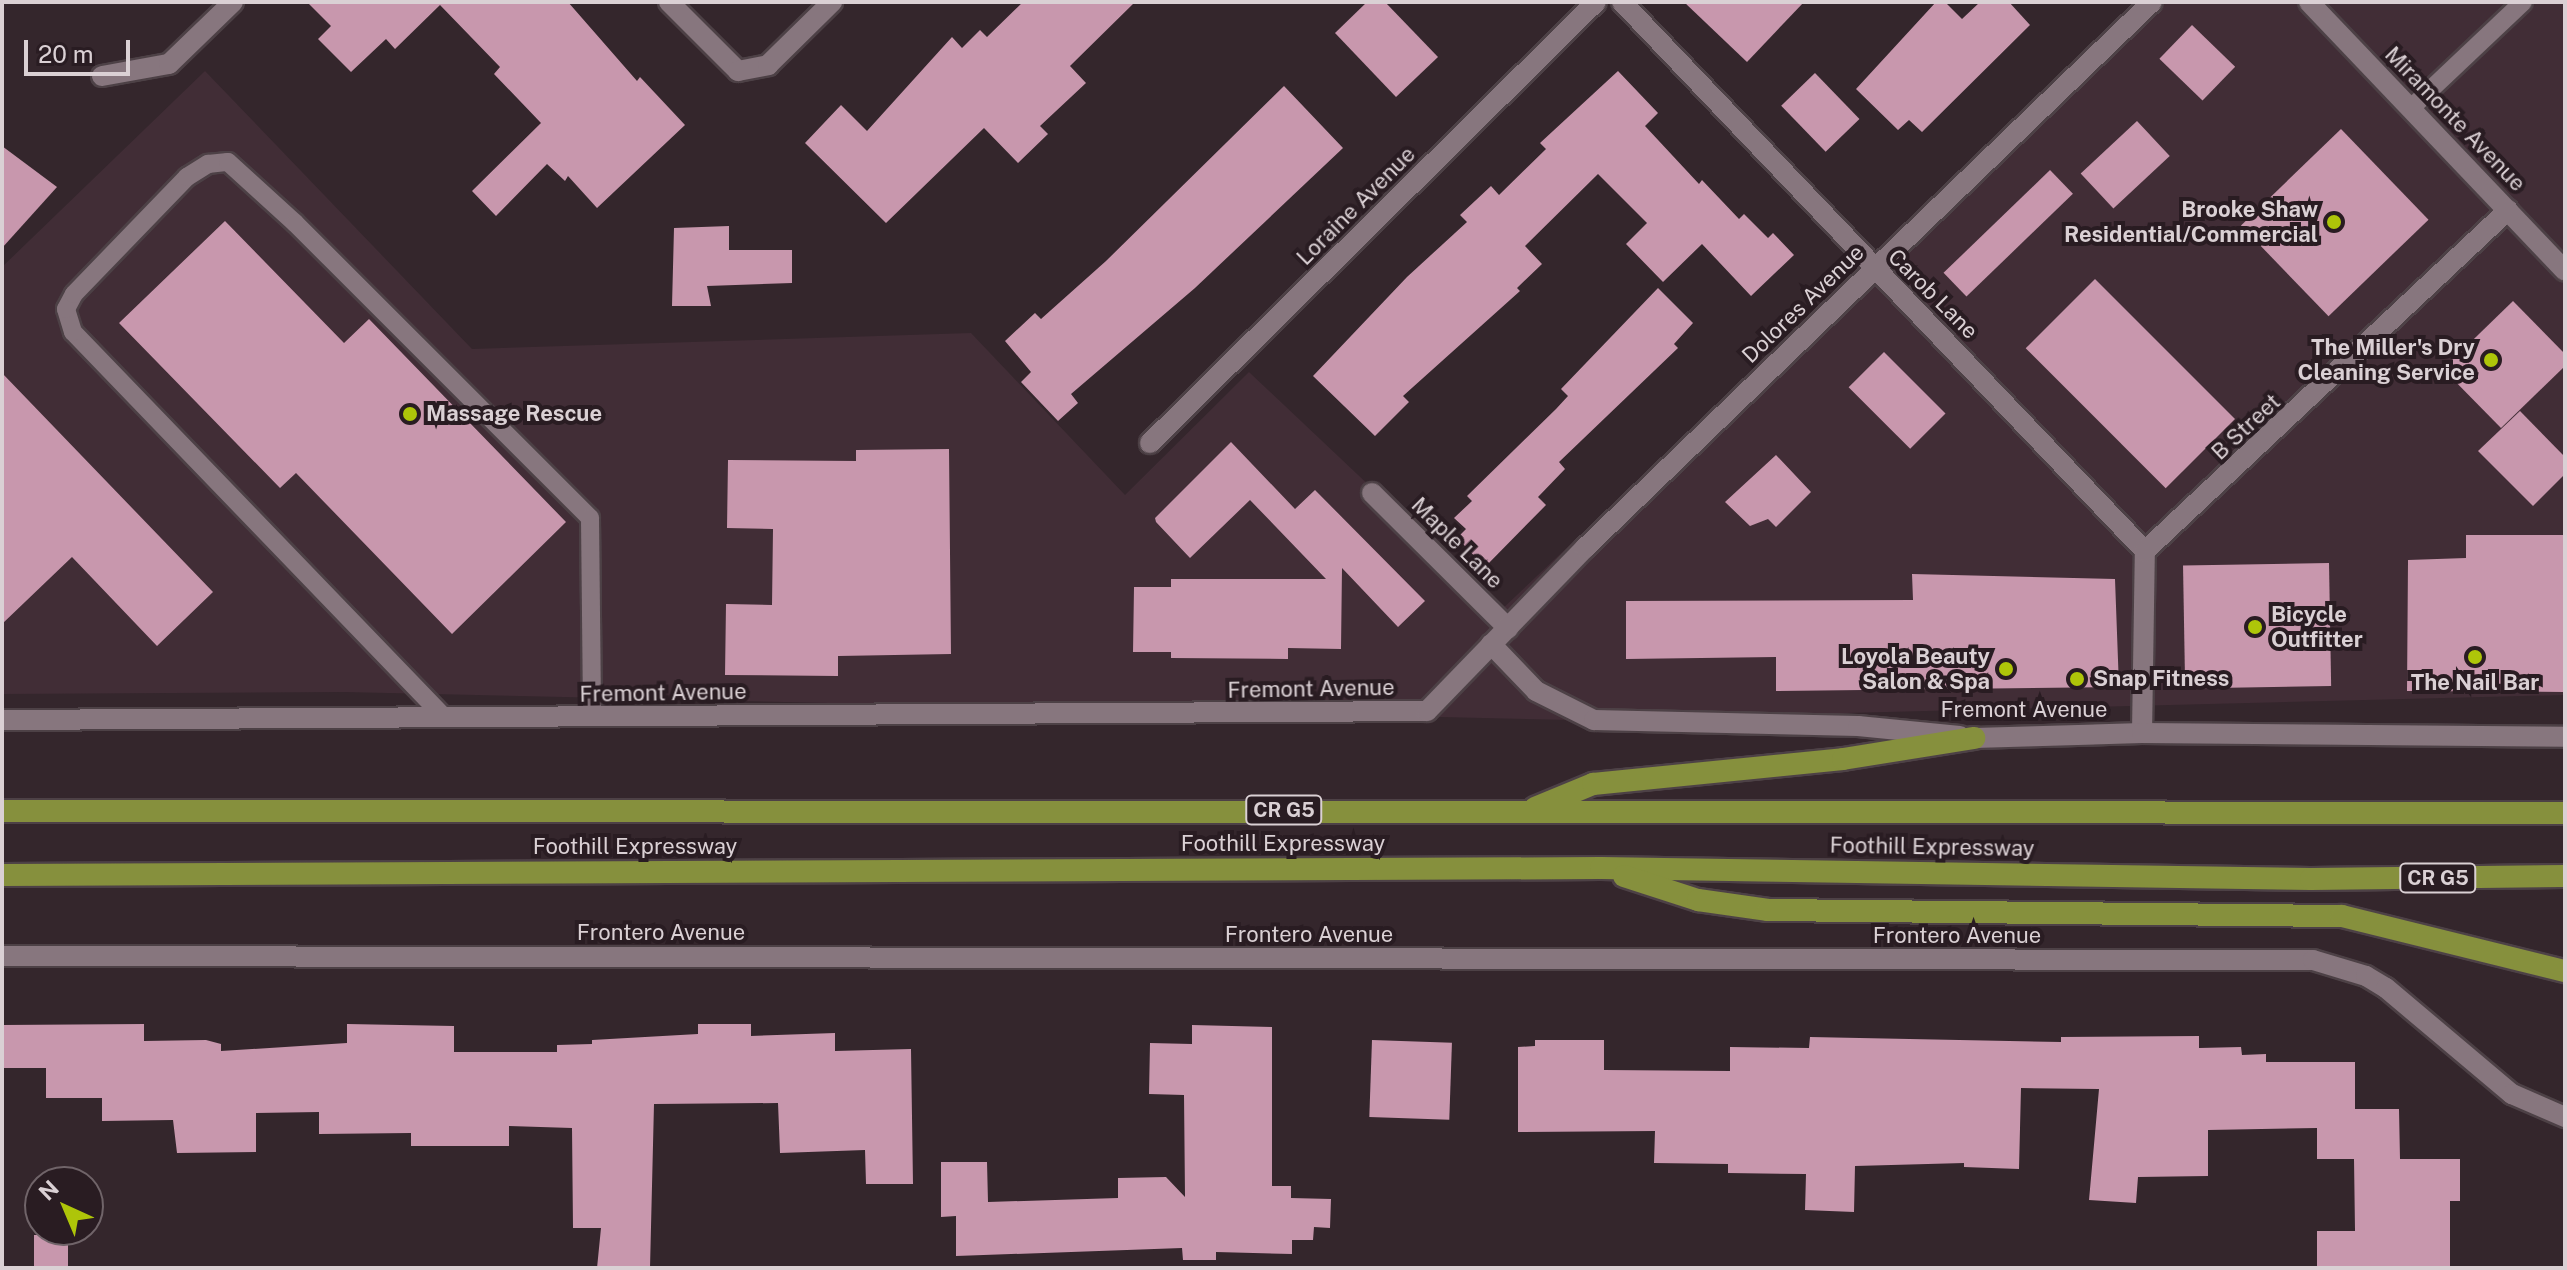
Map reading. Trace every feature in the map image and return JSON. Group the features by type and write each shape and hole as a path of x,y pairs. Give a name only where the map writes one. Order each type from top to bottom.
{"highway":[{"path":"1524,813 1593,784 1843,759 1974,738"},
{"name":"Foothill Expressway","path":"2,811 2565,813"},
{"path":"1601,868 1698,900 1768,910 2342,916 2565,971"},
{"name":"Foothill Expressway","path":"2,875 1601,868 2311,879 2565,876"}],"street":[{"path":"102,76 169,64 233,2"},
{"path":"669,2 738,71 768,65 832,2"},
{"name":"Loraine Avenue","path":"1150,443 1596,2"},
{"name":"Carob Lane","path":"1622,2 1873,269 2042,438 2145,551"},
{"name":"Dolores Avenue","path":"1491,644 1873,269 2152,2"},
{"name":"Miramonte Avenue","path":"2309,2 2565,271"},
{"name":"B Street","path":"2145,551 2508,210"},
{"name":"Maple Lane","path":"1372,493 1508,628"},
{"path":"2142,733 2145,551"},
{"name":"Fremont Avenue","path":"2,720 1427,711 1491,644 1536,691 1594,720 1858,726 1974,738 2142,733 2565,737"},
{"name":"Frontero Avenue","path":"2,956 2313,960 2376,982 2512,1094 2565,1117"}],"lane":[{"path":"2411,108 2523,2"},
{"path":"445,718 73,332 66,309 74,294 187,177 208,164 228,162 295,223 590,518 592,717"}],"shaded area":[{"path":"2145,2 2565,2 2565,695 1572,720 344,692 2,694 2,267 205,71 472,349 971,333 1125,495 1249,372 1501,610"}],"building":[{"path":"307,2 568,2 637,81 640,77 685,125 597,208 568,176 565,181 547,164 496,216 472,191 541,123 494,74 500,67 440,5 395,49 386,39 351,72 318,39 331,26"},
{"path":"1023,2 1135,2 1070,66 1086,83 1040,126 1048,134 1018,163 984,128 886,223 805,143 841,105 867,131 952,37 962,48 980,30 987,37"},
{"path":"1367,2 1385,2 1438,57 1396,97 1335,33"},
{"path":"1684,2 1804,2 1747,62"},
{"path":"1936,2 1945,2 1962,19 1980,2 2009,2 2030,25 1922,132 1909,120 1898,130 1856,89"},
{"path":"2192,25 2235,67 2203,100 2159,59"},
{"path":"1618,71 1658,113 1645,126 1699,184 1702,180 1739,219 1744,214 1768,238 1773,233 1794,255 1751,296 1702,244 1663,282 1626,244 1647,223 1598,174 1525,246 1542,264 1517,288 1520,291 1403,396 1409,402 1375,436 1313,376 1407,277 1467,222 1460,215 1491,186 1499,195 1546,149 1540,143"},
{"path":"1815,73 1859,119 1826,152 1781,106"},
{"path":"1284,86 1343,148 1195,288 1071,394 1078,403 1058,421 1021,382 1031,372 1005,341 1035,313 1041,319 1106,261"},
{"path":"2137,121 2170,156 2113,209 2081,174"},
{"name":"Brooke Shaw Residential/Commercial","path":"2341,129 2429,220 2329,316 2241,226"},
{"path":"2,146 57,187 2,248"},
{"path":"2050,170 2073,194 1966,297 1944,273"},
{"path":"225,221 344,343 369,319 566,522 452,634 296,473 280,488 119,323"},
{"path":"729,226 729,250 792,250 792,283 707,286 711,306 672,306 674,228"},
{"path":"2095,279 2235,419 2166,488 2026,348"},
{"path":"1658,288 1693,323 1674,344 1678,348 1559,462 1565,469 1538,497 1546,505 1485,567 1457,538 1466,529 1454,518 1472,501 1467,496 1568,396 1561,389"},
{"path":"2513,301 2565,354 2565,366 2501,428 2443,369"},
{"path":"1884,352 1946,414 1910,449 1849,387"},
{"path":"2,373 213,592 157,646 72,557 2,624"},
{"path":"2520,411 2565,457 2565,474 2533,506 2478,451"},
{"path":"1231,442 1295,509 1315,490 1425,601 1398,627 1342,568 1341,649 1288,648 1288,659 1171,658 1171,652 1133,652 1134,587 1171,587 1171,579 1326,579 1250,500 1190,558 1156,522 1155,518"},
{"path":"949,449 951,654 838,656 838,676 725,675 726,604 772,605 773,529 727,528 728,460 856,461 856,450"},
{"path":"1776,455 1811,492 1776,527 1768,519 1750,526 1725,502"},
{"path":"2466,535 2565,535 2565,692 2407,691 2408,560 2466,558"},
{"name":"Bicycle Outfitter","path":"2329,563 2331,686 2185,689 2183,566"},
{"path":"1912,574 2115,579 2119,687 1776,691 1776,657 1626,659 1626,601 1913,600"},
{"path":"144,1024 144,1041 206,1040 221,1044 221,1051 347,1043 347,1024 454,1026 454,1052 557,1052 557,1045 592,1044 592,1040 698,1034 698,1024 751,1024 751,1036 835,1033 835,1051 911,1049 913,1184 866,1184 865,1150 780,1153 778,1103 654,1104 650,1268 597,1268 601,1228 573,1228 572,1128 509,1126 509,1146 411,1146 411,1133 319,1134 319,1112 256,1113 256,1152 177,1153 173,1120 102,1121 102,1098 46,1098 46,1068 2,1068 2,1025"},
{"path":"1192,1025 1272,1027 1272,1186 1291,1186 1291,1198 1331,1199 1330,1228 1314,1227 1313,1240 1292,1240 1292,1254 1216,1252 1216,1260 1183,1260 1182,1248 956,1256 956,1216 941,1217 941,1162 987,1162 988,1202 1118,1198 1118,1178 1166,1177 1185,1197 1184,1095 1149,1094 1150,1043 1192,1044"},
{"path":"2199,1036 2199,1048 2241,1047 2242,1055 2266,1054 2266,1062 2355,1062 2355,1109 2399,1109 2400,1159 2460,1159 2460,1201 2450,1201 2450,1268 2317,1268 2317,1231 2355,1231 2354,1159 2317,1159 2317,1128 2208,1130 2208,1176 2138,1177 2136,1203 2089,1200 2099,1089 2021,1088 2019,1169 1964,1167 1964,1163 1855,1166 1854,1212 1805,1210 1806,1174 1728,1173 1728,1164 1654,1163 1655,1131 1518,1132 1518,1047 1535,1046 1535,1040 1604,1040 1604,1070 1730,1071 1730,1047 1809,1048 1810,1037 2061,1042 2061,1037"},
{"path":"1372,1040 1452,1043 1449,1120 1369,1117"},
{"path":"34,1246 68,1246 68,1268 34,1268"}],"place":[{"name":"Brooke Shaw Residential/Commercial","path":"2334,222"},
{"name":"The Miller's Dry Cleaning Service","path":"2491,360"},
{"name":"Massage Rescue","path":"410,414"},
{"name":"Bicycle Outfitter","path":"2255,627"},
{"name":"The Nail Bar","path":"2475,657"},
{"name":"Loyola Beauty Salon & Spa","path":"2006,669"},
{"name":"Snap Fitness","path":"2077,679"}]}
